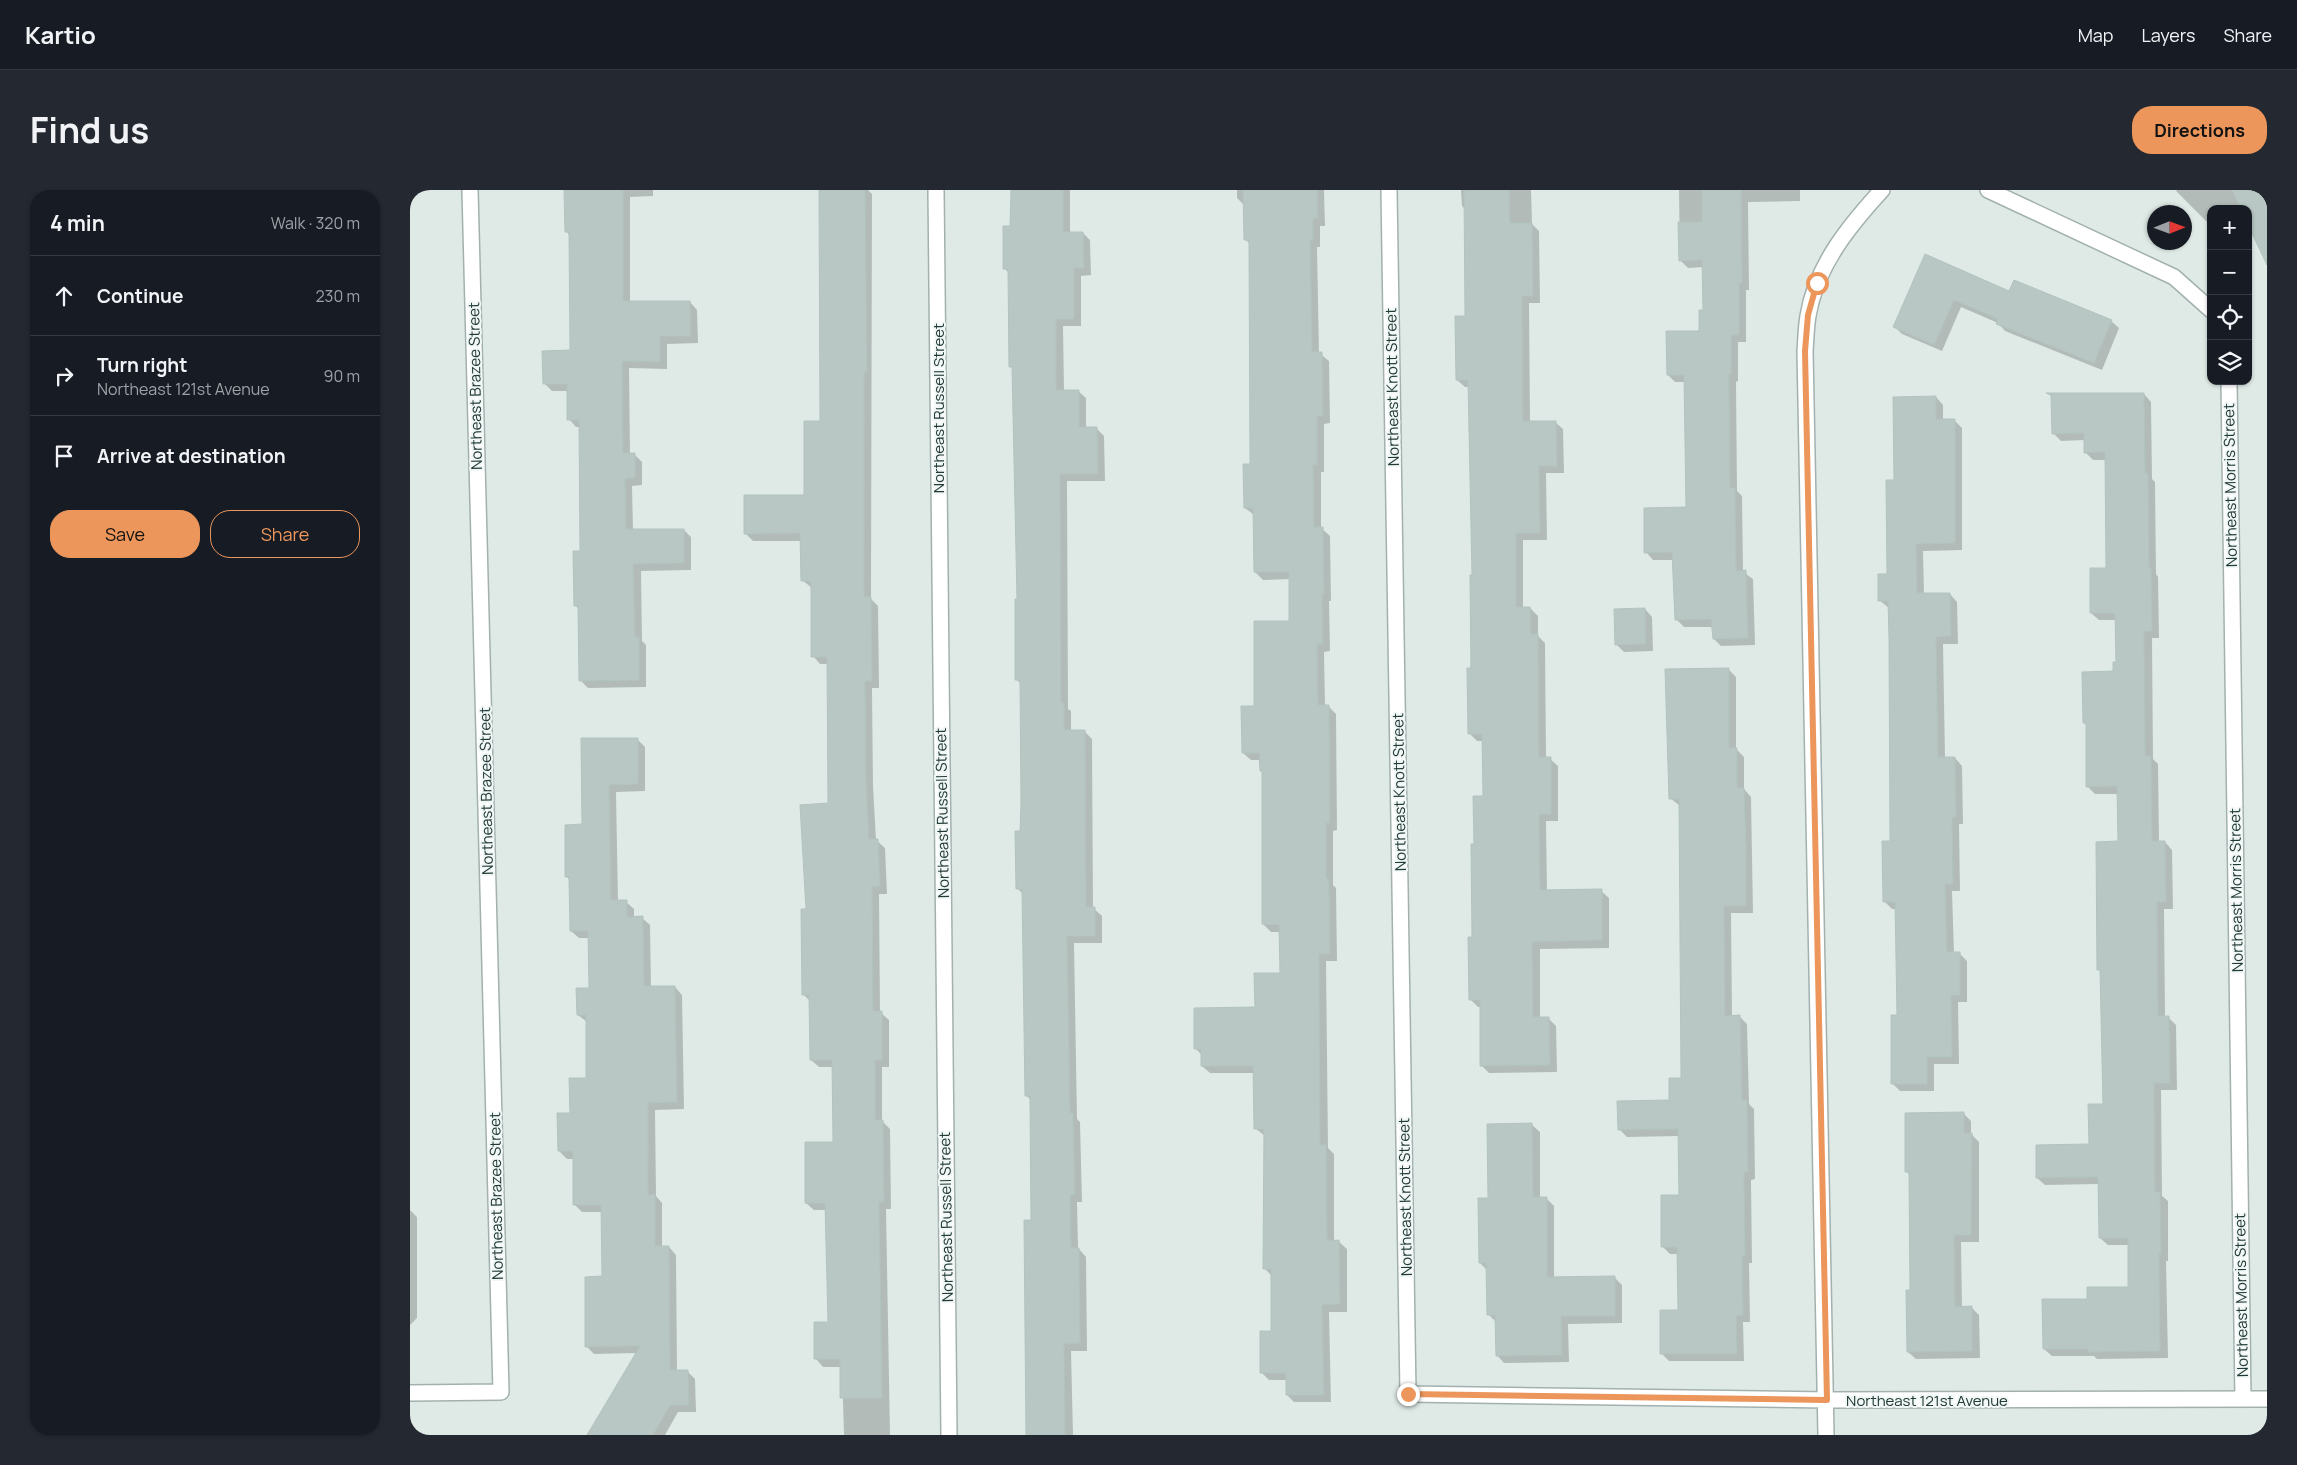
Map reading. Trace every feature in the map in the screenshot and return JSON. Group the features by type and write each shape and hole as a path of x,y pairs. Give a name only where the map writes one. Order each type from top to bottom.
{"street":[{"name":"Northeast Brazee Street","path":"410,1393 501,1392 470,190"},
{"name":"Northeast Russell Street","path":"936,190 948,1435"},
{"name":"Northeast Knott Street","path":"1390,190 1408,1394"},
{"path":"1826,1435 1827,1400 1805,351 1808,315 1817,283 1832,254 1854,220 1882,190"},
{"path":"1988,190 2174,277 2207,306"},
{"name":"Northeast Morris Street","path":"2229,385 2243,1399"},
{"name":"Northeast 121st Avenue","path":"1408,1394 1827,1400 2267,1399"}],"building":[{"path":"564,190 623,190 623,301 690,301 691,336 660,336 660,362 622,361 623,453 635,453 635,478 625,478 626,529 684,529 684,563 633,564 635,637 639,637 639,680 579,681 578,606 574,606 573,551 580,551 579,420 567,420 567,384 543,384 542,351 570,350 569,232 565,232"},
{"path":"819,190 865,190 867,372 864,372 864,597 871,597 872,681 865,681 866,778 869,839 878,839 880,886 872,887 873,1011 882,1011 882,1060 875,1060 875,1120 883,1120 884,1202 879,1202 882,1398 840,1398 840,1359 814,1359 814,1322 828,1322 825,1203 805,1203 805,1142 833,1142 832,1060 810,1060 809,995 802,995 801,909 806,909 800,805 828,803 827,657 811,657 811,581 801,581 800,533 744,534 744,495 804,495 804,421 820,421"},
{"path":"1011,190 1063,190 1063,232 1083,232 1084,268 1074,268 1074,319 1056,319 1056,390 1079,390 1079,427 1097,427 1098,474 1060,474 1061,703 1064,703 1064,730 1085,730 1086,907 1095,907 1095,936 1067,936 1070,1113 1073,1113 1075,1195 1070,1195 1071,1248 1079,1248 1080,1343 1064,1344 1065,1435 1026,1435 1024,1220 1031,1220 1030,1096 1025,1096 1022,889 1016,889 1015,831 1020,831 1021,804 1020,680 1015,680 1015,599 1017,599 1012,367 1009,367 1008,269 1003,269 1003,226 1010,226"},
{"path":"1243,190 1317,190 1318,218 1313,218 1313,240 1310,240 1312,352 1322,352 1323,416 1317,416 1317,465 1313,465 1314,527 1323,527 1323,644 1317,644 1318,705 1329,705 1330,823 1326,823 1326,879 1329,879 1330,954 1319,954 1320,1145 1326,1145 1327,1241 1339,1240 1340,1304 1322,1305 1324,1395 1286,1395 1286,1373 1260,1373 1260,1331 1271,1331 1271,1269 1263,1269 1264,1129 1254,1129 1253,1066 1201,1066 1201,1049 1194,1049 1194,1008 1255,1007 1254,973 1280,973 1279,925 1262,924 1262,771 1260,771 1259,753 1242,753 1241,706 1254,706 1254,621 1289,621 1289,572 1254,572 1253,508 1244,508 1243,464 1250,464 1249,240 1244,240"},
{"path":"1464,190 1509,190 1510,223 1532,223 1533,296 1522,296 1523,421 1556,421 1557,466 1539,466 1540,533 1516,533 1516,607 1530,607 1531,634 1538,634 1539,757 1551,757 1551,814 1539,814 1540,890 1602,889 1602,940 1532,942 1533,1017 1549,1017 1550,1065 1480,1066 1480,1000 1469,1000 1468,937 1472,937 1471,844 1474,844 1473,796 1483,796 1482,734 1468,734 1467,668 1471,668 1470,575 1472,575 1468,380 1456,380 1455,316 1465,316"},
{"path":"1702,190 1741,190 1742,283 1739,283 1739,335 1731,335 1731,374 1729,374 1730,488 1735,488 1736,571 1746,570 1748,638 1713,639 1711,619 1675,620 1672,552 1644,553 1644,508 1686,507 1684,375 1667,375 1666,331 1699,331 1699,310 1703,310 1702,260 1679,261 1678,222 1702,222"},
{"path":"2232,190 2267,190 2267,265 2252,233 2252,205 2239,205"},
{"path":"1925,254 2009,291 2014,280 2112,320 2094,363 1996,324 1998,319 1954,300 1934,345 1893,327"},
{"path":"2046,393 2144,393 2145,473 2148,473 2152,631 2144,631 2145,747 2146,756 2151,756 2152,841 2165,841 2166,902 2157,902 2158,1016 2169,1016 2170,1083 2154,1083 2155,1192 2160,1192 2160,1351 2088,1352 2088,1349 2043,1349 2042,1299 2087,1299 2087,1287 2128,1287 2128,1238 2099,1238 2098,1177 2036,1178 2036,1145 2089,1144 2088,1104 2103,1104 2100,970 2097,970 2096,842 2118,841 2117,786 2086,787 2086,723 2083,723 2082,672 2113,671 2113,662 2116,662 2115,613 2090,613 2090,568 2106,568 2105,452 2084,453 2084,433 2052,434 2051,395"},
{"path":"1936,396 1936,419 1955,419 1955,543 1916,544 1917,593 1950,593 1951,636 1936,637 1938,757 1955,757 1956,817 1952,817 1953,884 1945,884 1947,952 1960,952 1960,995 1951,995 1952,1057 1927,1057 1927,1084 1891,1084 1891,1015 1897,1015 1895,902 1883,902 1882,841 1890,841 1889,637 1888,601 1878,601 1878,574 1887,574 1886,480 1894,480 1893,397"},
{"path":"1645,608 1646,644 1615,645 1614,609"},
{"path":"1729,668 1729,748 1737,748 1737,788 1744,788 1746,844 1746,906 1724,906 1725,1016 1740,1015 1742,1100 1747,1100 1748,1172 1744,1172 1745,1256 1742,1256 1743,1315 1736,1315 1737,1354 1660,1354 1660,1310 1678,1310 1677,1247 1661,1247 1661,1195 1679,1195 1678,1129 1618,1130 1617,1101 1669,1100 1669,1078 1681,1078 1679,799 1669,799 1665,669"},
{"path":"581,738 638,738 638,784 609,785 611,900 627,900 627,917 643,916 644,986 675,986 677,1102 648,1103 648,1195 655,1194 655,1246 669,1246 670,1370 688,1370 689,1405 670,1405 653,1435 587,1435 640,1346 585,1347 585,1277 602,1276 601,1205 573,1205 573,1151 558,1151 557,1113 570,1113 569,1078 586,1078 586,1015 577,1015 576,988 589,988 588,931 570,931 569,877 565,877 565,825 582,824"},
{"path":"1964,1112 1964,1133 1972,1133 1971,1235 1954,1235 1955,1307 1972,1306 1972,1351 1907,1352 1906,1290 1910,1290 1909,1172 1905,1172 1905,1113"},
{"path":"1532,1123 1533,1197 1547,1197 1547,1277 1615,1276 1615,1316 1561,1316 1562,1355 1496,1356 1495,1315 1487,1315 1486,1263 1479,1263 1478,1198 1488,1198 1487,1124"}],"route":[{"path":"1408,1394 1827,1400 1805,351 1808,315 1817,283"}]}
